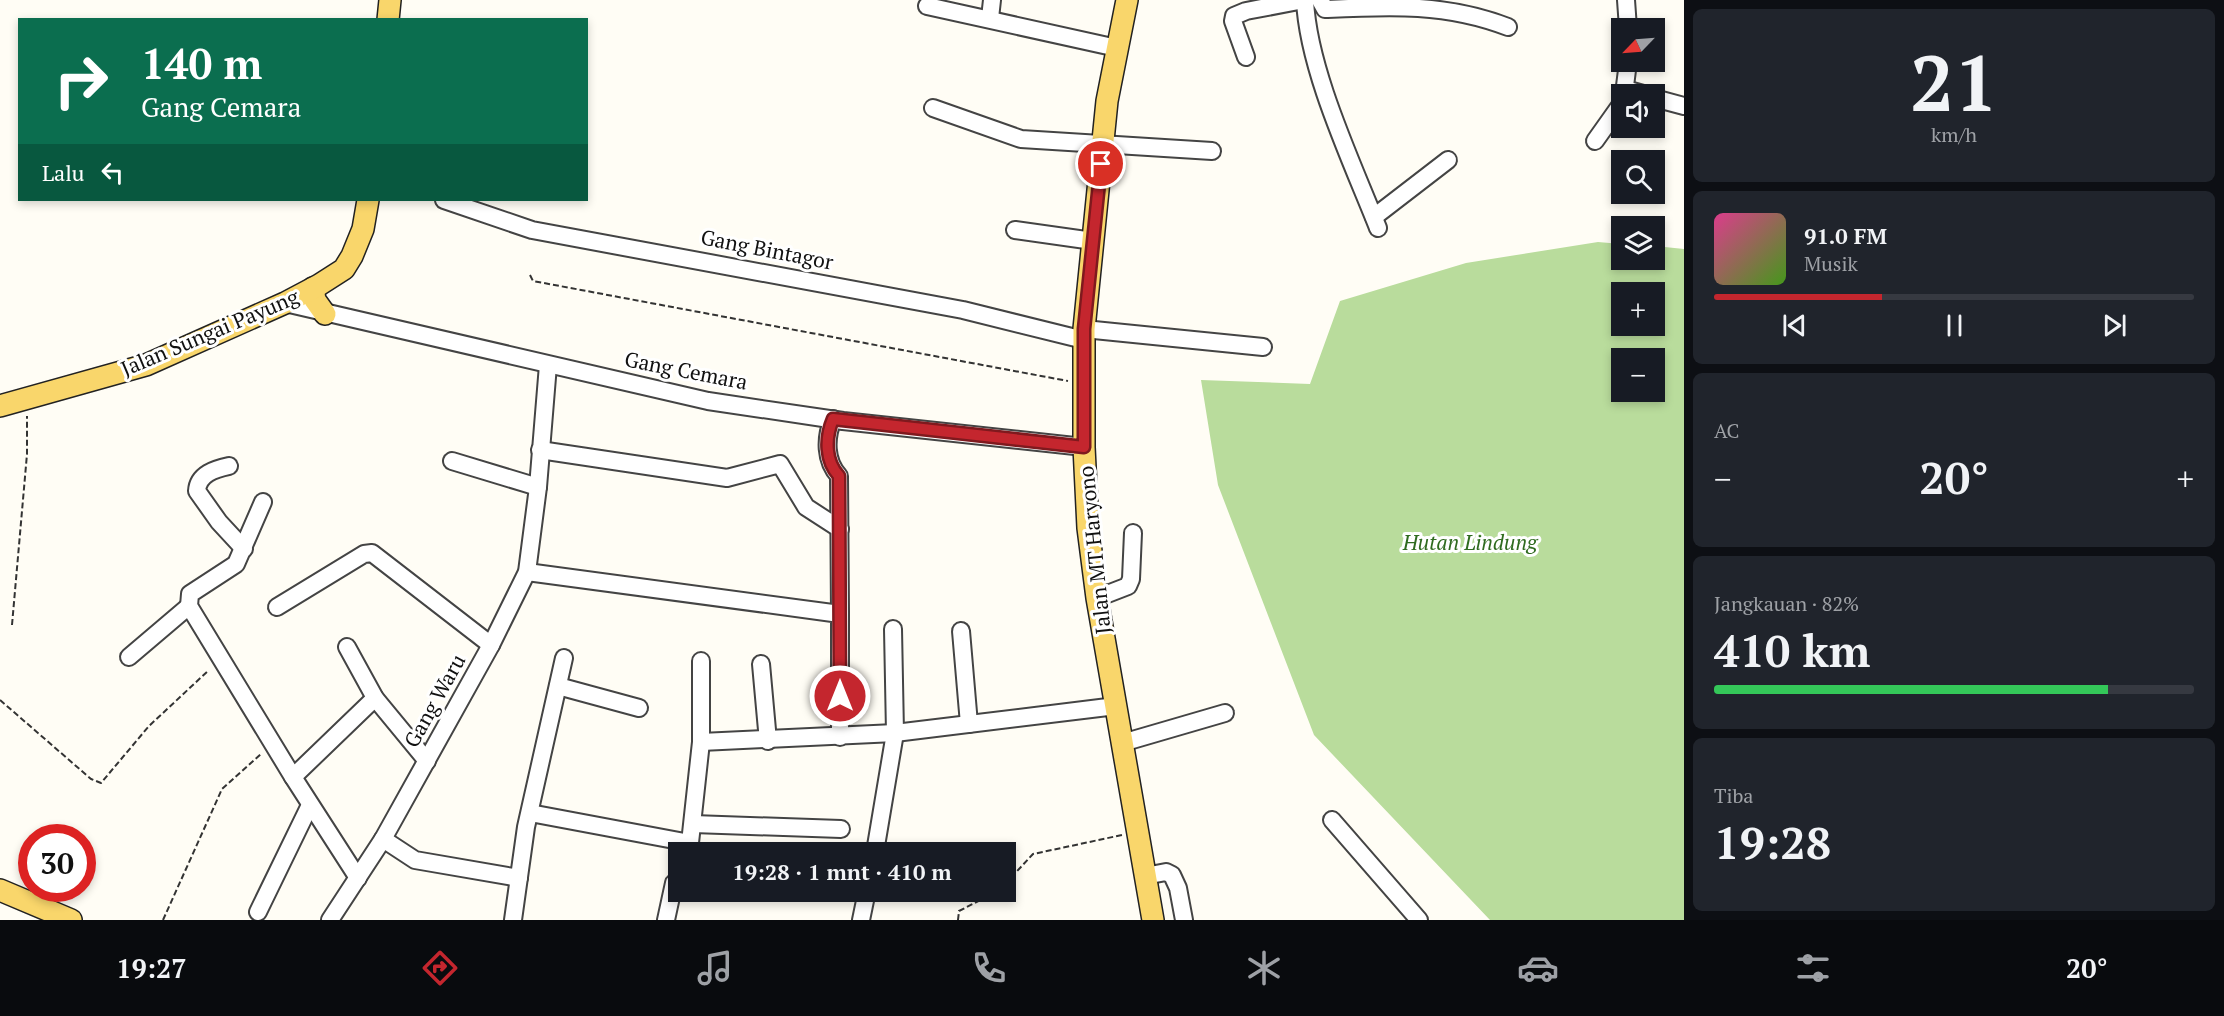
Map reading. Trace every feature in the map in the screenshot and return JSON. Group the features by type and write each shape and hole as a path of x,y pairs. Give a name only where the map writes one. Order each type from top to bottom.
{"main road":[{"path":"388,18 390,0"},
{"name":"Jalan MT Haryono","path":"1126,0 1116,48 1102,145 1084,335 1082,384 1088,528 1097,598 1153,920"},
{"name":"Jalan Sungai Payung","path":"0,406 27,397 107,378 146,365 285,303 313,288 344,269 363,229 368,201"},
{"path":"313,288 315,300 325,314"},
{"path":"0,890 70,920"}],"street":[{"path":"990,18 992,0"},
{"path":"1246,57 1233,21 1234,16 1246,11 1304,0 1310,41 1342,137 1376,223 1448,160"},
{"path":"1320,0 1325,9 1432,7 1508,27"},
{"path":"1626,0 1627,18"},
{"path":"927,6 990,18 1116,48"},
{"path":"1665,101 1684,106"},
{"path":"933,108 1021,139 1212,151"},
{"path":"1595,141 1611,115"},
{"name":"Gang Bintagor","path":"447,201 532,230 963,310 1084,335 1263,347"},
{"path":"1015,230 1093,242"},
{"name":"Gang Cemara","path":"285,303 708,401 833,419 1084,447"},
{"path":"548,364 540,450 727,478 780,464 806,507 840,529"},
{"path":"833,419 828,445 829,466 839,476 840,737"},
{"name":"Gang Waru","path":"330,920 384,839 491,645 527,572 538,487 540,450"},
{"path":"452,461 538,487"},
{"path":"230,466 205,475 198,482 197,491 219,522 244,549"},
{"path":"263,502 244,549 231,570 189,594 189,606 310,805 358,878"},
{"path":"1097,598 1128,586 1131,579 1133,533"},
{"path":"277,607 364,554 372,553 491,645"},
{"path":"527,572 840,614"},
{"path":"129,657 189,606"},
{"path":"877,842 895,733 893,629"},
{"path":"961,631 969,724"},
{"path":"347,647 375,698 428,761"},
{"path":"513,920 530,813 564,658"},
{"path":"691,842 701,742 701,662"},
{"path":"761,664 768,741"},
{"path":"558,686 639,708"},
{"path":"293,777 375,698"},
{"path":"701,742 768,741 895,733 1116,706"},
{"path":"1122,743 1225,713"},
{"path":"258,912 310,805"},
{"path":"530,813 668,842"},
{"path":"1332,820 1419,920"},
{"path":"693,824 841,829"},
{"path":"384,839 415,860 519,878"},
{"path":"1145,876 1166,872 1172,875 1178,888 1184,920"},
{"path":"666,920 670,902"},
{"path":"861,920 865,902"}],"path":[{"path":"530,275 533,281 1082,384"},
{"path":"12,625 27,454 27,397"},
{"path":"0,700 91,779 101,783 149,726 221,660"},
{"path":"162,920 222,789 273,744"},
{"path":"1016,872 1033,854 1137,831"},
{"path":"958,920 959,911 977,902"}],"green space":[{"name":"Hutan Lindung","path":"1598,242 1611,243 1611,270 1665,270 1665,247 1684,249 1684,920 1490,920 1314,735 1218,485 1201,380 1310,384 1340,301 1466,263"}],"route":[{"path":"840,696 839,476 829,466 828,445 833,419 1084,447 1082,384 1084,329 1101,164"}]}
